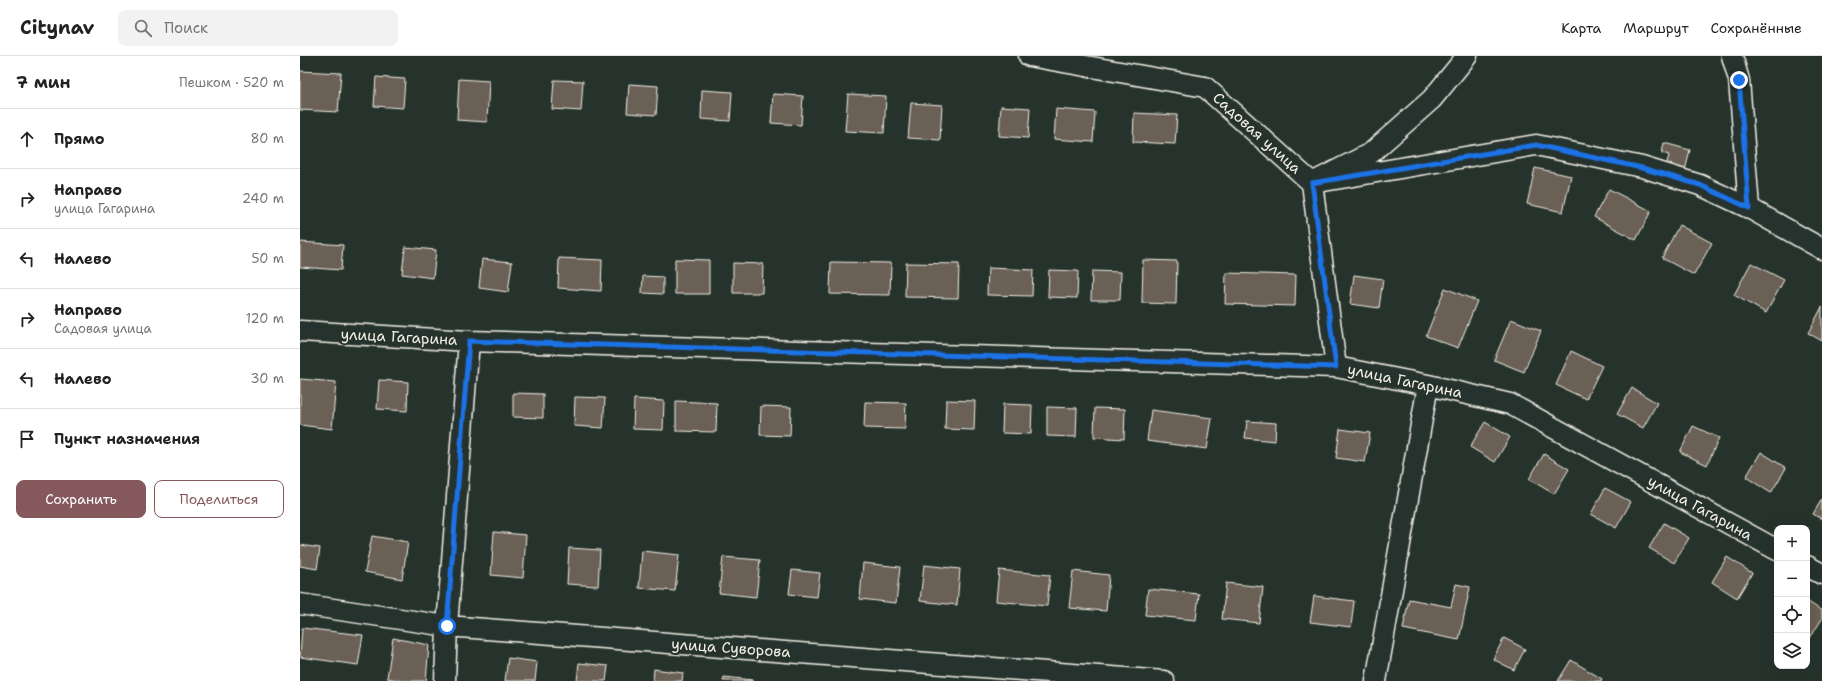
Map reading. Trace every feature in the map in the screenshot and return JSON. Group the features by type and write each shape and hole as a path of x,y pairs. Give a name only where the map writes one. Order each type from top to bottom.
{"street":[{"name":"Садовая улица","path":"1029,56 1205,87 1312,183 1536,145 1642,168 1700,185 1749,208 1822,249"},
{"path":"1336,367 1312,183 1371,152 1432,99 1467,56"},
{"path":"1732,56 1739,80 1749,208"},
{"name":"улица Гагарина","path":"300,331 469,341 1336,367 1428,385 1510,404 1774,548"},
{"path":"445,681 447,626 469,341"},
{"path":"1376,681 1428,385"},
{"path":"1810,568 1822,574"},
{"name":"улица Суворова","path":"300,604 447,626 1164,681"}],"building":[{"path":"300,71 341,73 338,112 300,110"},
{"path":"376,77 405,79 403,108 374,106"},
{"path":"459,79 489,81 487,122 457,120"},
{"path":"554,80 583,81 581,111 552,109"},
{"path":"629,84 658,86 656,115 627,113"},
{"path":"702,90 732,92 730,121 701,119"},
{"path":"773,94 803,96 801,125 771,123"},
{"path":"848,94 886,96 884,133 845,131"},
{"path":"911,103 942,105 940,140 908,138"},
{"path":"1001,106 1030,108 1028,138 999,136"},
{"path":"1056,109 1095,112 1093,142 1054,139"},
{"path":"1134,113 1177,115 1175,144 1133,142"},
{"path":"1664,143 1690,150 1685,171 1666,167 1669,155 1662,153"},
{"path":"1535,168 1571,176 1563,212 1527,204"},
{"path":"1609,189 1651,211 1636,240 1594,217"},
{"path":"1679,225 1712,243 1694,275 1662,258"},
{"path":"300,242 343,245 341,270 300,267"},
{"path":"405,247 436,250 433,278 402,274"},
{"path":"559,258 602,260 601,291 558,288"},
{"path":"482,259 512,262 508,292 479,288"},
{"path":"675,259 709,260 709,294 675,294"},
{"path":"1143,260 1177,261 1176,304 1142,303"},
{"path":"831,262 891,263 890,295 830,294"},
{"path":"733,263 763,264 762,293 733,293"},
{"path":"906,263 959,264 958,298 905,297"},
{"path":"1751,263 1784,280 1766,313 1734,295"},
{"path":"988,268 1033,270 1032,296 987,295"},
{"path":"1049,270 1078,271 1077,298 1048,297"},
{"path":"1092,271 1121,272 1120,300 1091,300"},
{"path":"1226,273 1296,275 1295,306 1225,304"},
{"path":"1354,275 1383,279 1379,308 1350,304"},
{"path":"643,276 663,277 663,294 642,293"},
{"path":"1445,288 1477,301 1458,348 1426,336"},
{"path":"1822,307 1822,341 1808,333"},
{"path":"1511,319 1541,331 1524,372 1494,360"},
{"path":"1571,351 1602,366 1586,399 1556,385"},
{"path":"300,379 336,382 332,429 300,425"},
{"path":"379,380 408,382 407,411 377,409"},
{"path":"1632,388 1657,403 1643,428 1617,414"},
{"path":"513,393 543,394 543,418 513,417"},
{"path":"575,397 605,398 603,428 574,426"},
{"path":"634,399 664,401 663,430 633,429"},
{"path":"946,400 975,401 974,430 945,429"},
{"path":"676,401 717,403 716,432 676,431"},
{"path":"865,402 906,403 905,429 864,428"},
{"path":"1003,404 1032,405 1031,434 1002,433"},
{"path":"761,406 791,407 790,436 760,435"},
{"path":"1047,407 1077,408 1076,437 1047,436"},
{"path":"1095,408 1125,409 1124,439 1094,437"},
{"path":"1151,410 1212,418 1207,449 1147,441"},
{"path":"1247,421 1276,423 1275,441 1245,438"},
{"path":"1485,422 1510,437 1495,462 1470,447"},
{"path":"1693,426 1719,438 1707,465 1680,452"},
{"path":"1340,429 1370,433 1365,462 1336,458"},
{"path":"1761,452 1786,468 1771,493 1746,477"},
{"path":"1544,454 1569,469 1554,494 1529,479"},
{"path":"1605,488 1631,502 1616,528 1591,514"},
{"path":"1822,499 1822,519 1813,514"},
{"path":"1664,523 1689,538 1674,563 1649,548"},
{"path":"494,532 526,535 523,578 491,575"},
{"path":"372,536 408,542 402,579 365,572"},
{"path":"300,545 320,548 317,569 300,566"},
{"path":"569,548 600,550 598,586 567,584"},
{"path":"642,551 679,555 675,591 639,588"},
{"path":"723,557 760,560 756,597 719,593"},
{"path":"1727,557 1752,573 1737,598 1712,582"},
{"path":"863,563 900,567 896,603 860,599"},
{"path":"924,565 960,569 957,605 920,601"},
{"path":"792,570 820,573 817,597 789,594"},
{"path":"999,570 1050,575 1047,606 996,601"},
{"path":"1073,571 1109,575 1106,611 1069,608"},
{"path":"1226,583 1263,587 1259,623 1222,619"},
{"path":"1456,584 1470,587 1459,640 1403,629 1409,599 1451,607"},
{"path":"1148,589 1199,594 1196,620 1145,615"},
{"path":"1314,596 1354,601 1351,627 1310,622"},
{"path":"1810,603 1822,611 1822,619 1810,638"},
{"path":"302,628 363,635 358,665 300,657"},
{"path":"393,638 429,645 426,681 404,681 387,678"},
{"path":"1504,638 1525,649 1514,670 1493,659"},
{"path":"508,658 537,662 535,681 505,681"},
{"path":"1571,660 1602,679 1601,681 1558,681"},
{"path":"579,663 608,666 606,681 577,681"},
{"path":"654,669 683,673 682,681 653,681"},
{"path":"724,677 753,680 753,681 723,681"}],"route":[{"path":"447,626 469,341 1336,367 1312,183 1536,145 1642,168 1700,185 1749,208 1739,80"}]}
